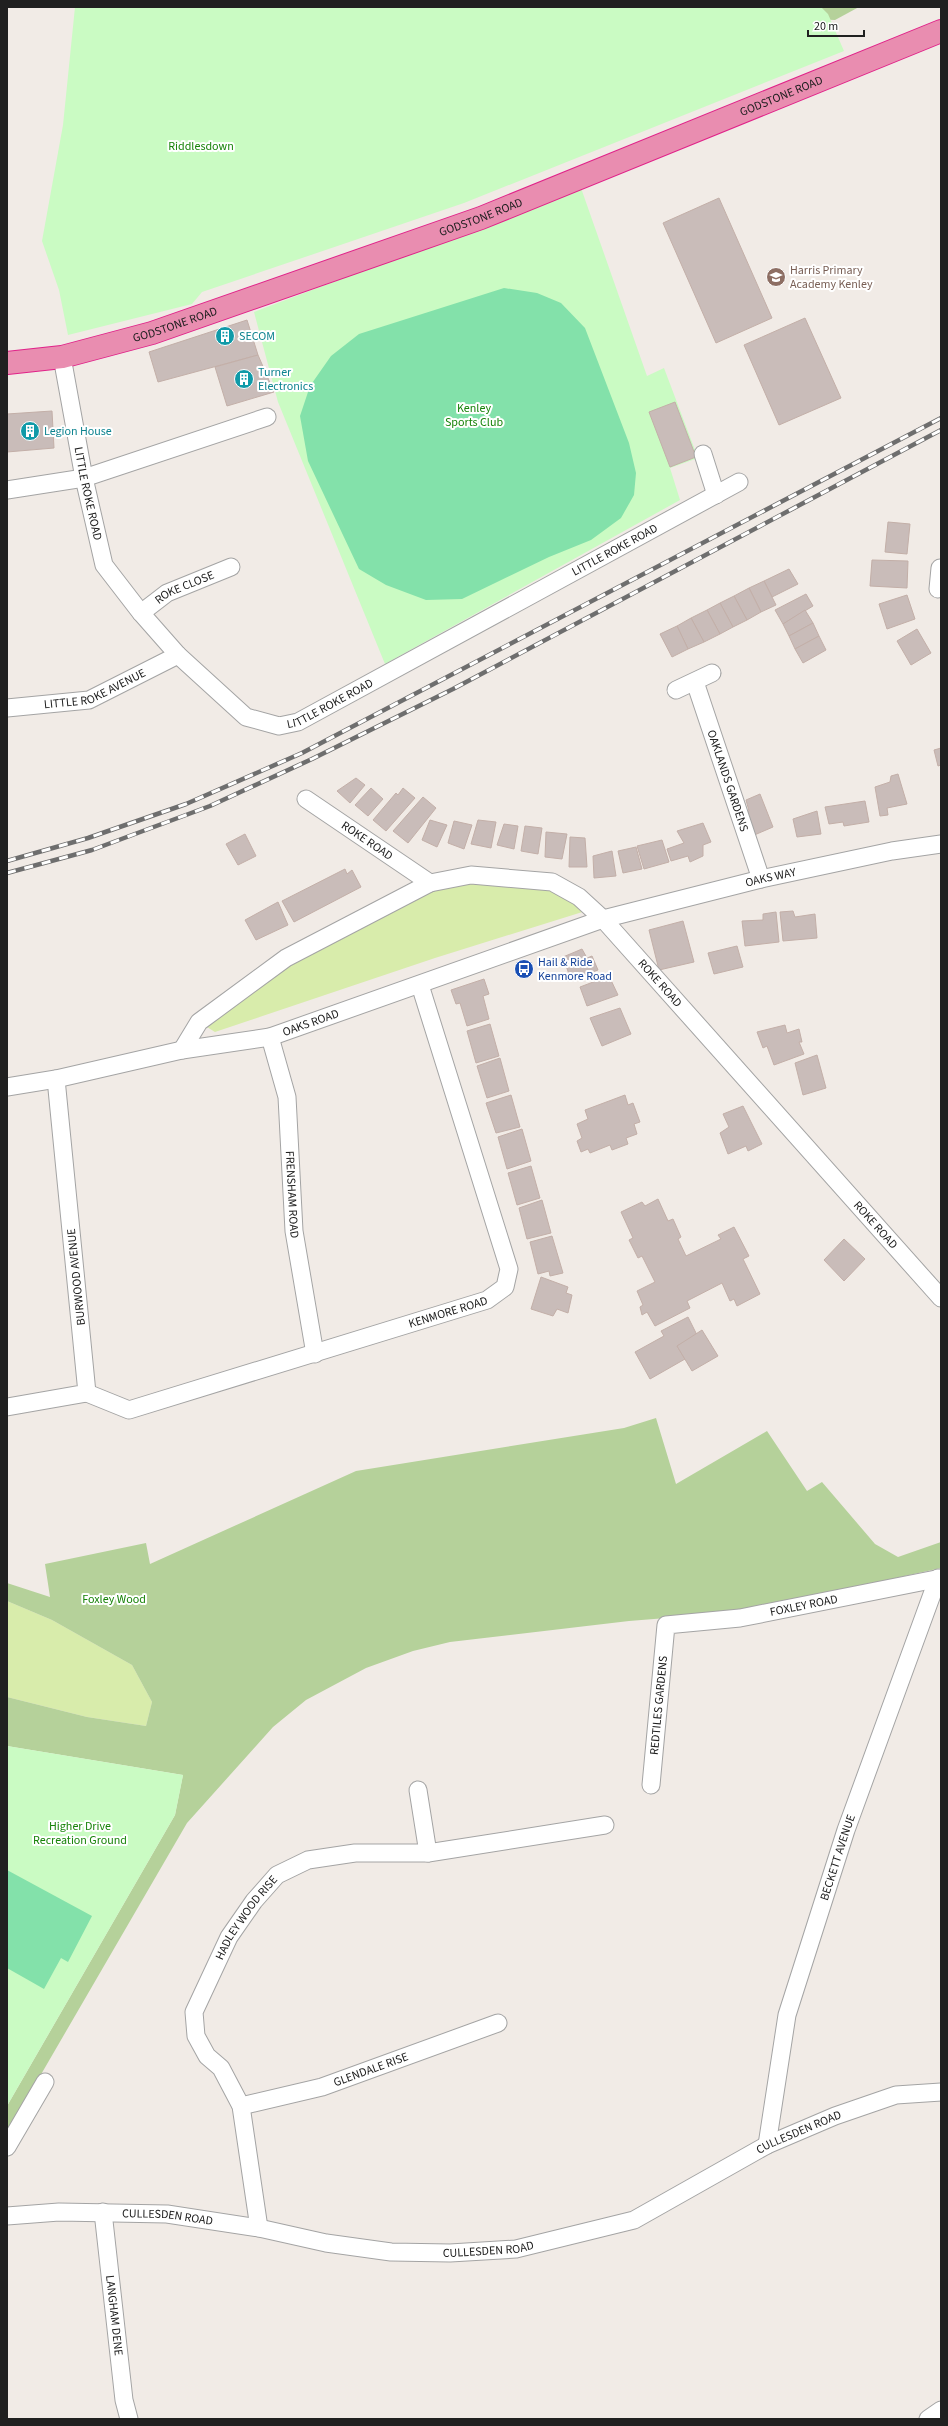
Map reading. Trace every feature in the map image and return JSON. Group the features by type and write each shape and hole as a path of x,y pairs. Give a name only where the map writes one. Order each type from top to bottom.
{"highway":[{"name":"GODSTONE ROAD","path":"7,363 62,357 152,333 481,218 941,31"}],"street":[{"name":"LITTLE ROKE ROAD","path":"62,357 84,478 104,566 141,613 178,655 246,717 279,726 298,722 739,482"},
{"path":"7,490 84,478 267,417"},
{"path":"702,454 716,495"},
{"path":"938,589 941,564"},
{"name":"ROKE CLOSE","path":"141,613 168,593 231,567"},
{"name":"LITTLE ROKE AVENUE","path":"7,708 89,700 178,655"},
{"path":"676,690 712,673"},
{"name":"OAKLANDS GARDENS","path":"695,682 761,879"},
{"name":"ROKE ROAD","path":"306,799 430,883 471,875 552,882 579,897 603,919 941,1298"},
{"name":"OAKS WAY","path":"603,919 761,879 892,852 941,844"},
{"path":"182,1050 199,1022 286,958 430,883"},
{"name":"OAKS ROAD","path":"7,1088 56,1079 182,1050 270,1037 603,919"},
{"name":"KENMORE ROAD","path":"87,1393 130,1410 487,1300 505,1287 509,1269 420,985"},
{"name":"FRENSHAM ROAD","path":"270,1037 287,1097 294,1230 315,1354"},
{"name":"BURWOOD AVENUE","path":"56,1079 87,1393"},
{"path":"7,1407 87,1393"},
{"name":"FOXLEY ROAD","path":"666,1625 740,1618 940,1578"},
{"name":"BECKETT AVENUE","path":"766,2145 788,2015 846,1830 940,1578"},
{"name":"REDTILES GARDENS","path":"651,1785 666,1625"},
{"path":"418,1790 428,1853"},
{"name":"HADLEY WOOD RISE","path":"259,2228 241,2106 221,2068 207,2056 196,2036 194,2012 229,1937 254,1900 277,1875 308,1860 355,1853 428,1853 605,1825"},
{"name":"GLENDALE RISE","path":"241,2106 322,2087 498,2023"},
{"path":"7,2147 45,2082"},
{"name":"CULLESDEN ROAD","path":"7,2216 24,2214 103,2212 167,2214 259,2228 326,2243 391,2252 450,2253 516,2249 634,2220 766,2145 835,2116 896,2095 941,2092"},
{"name":"LANGHAM DENE","path":"103,2212 124,2400 129,2419"},
{"path":"928,2419 941,2410"}],"green space":[{"name":"Riddlesdown","path":"75,7 821,7 828,14 844,51 464,203 202,292 192,304 68,335 59,290 42,241 63,125"},
{"path":"686,7 859,7 835,20 689,14"},
{"name":"Kenley Sports Club","path":"581,188 647,376 664,368 698,458 670,468 680,500 385,664 278,402 254,312"},
{"name":"Kenley Sports Club","path":"504,288 537,293 561,303 585,328 629,443 636,473 634,495 621,518 591,540 549,557 462,599 426,600 386,585 359,569 308,461 300,416 310,386 331,356 359,334"},
{"path":"552,882 592,909 435,958 215,1032 199,1022 286,958 430,883"},
{"name":"Foxley Wood","path":"656,1418 676,1484 767,1431 807,1491 822,1482 875,1544 898,1557 941,1542 941,1568 741,1612 629,1621 450,1642 413,1651 366,1668 306,1700 273,1727 187,1823 7,2133 7,2106 175,1815 183,1775 7,1746 7,1697 87,1717 146,1726 152,1702 132,1665 52,1620 7,1601 7,1583 50,1597 45,1564 146,1543 150,1564 356,1471 624,1428"},
{"path":"7,1601 52,1620 132,1665 152,1702 146,1726 87,1717 7,1697"},
{"name":"Higher Drive Recreation Ground","path":"7,1746 183,1775 175,1815 7,2106"},
{"path":"7,1870 92,1916 68,1962 61,1958 44,1989 7,1968"}],"building":[{"path":"719,198 772,318 716,343 663,223"},
{"path":"805,318 841,398 779,425 744,345"},
{"name":"SECOM","path":"247,320 258,355 158,382 149,352"},
{"name":"Turner Electronics","path":"258,355 274,392 227,406 215,367"},
{"path":"675,402 696,457 670,467 649,412"},
{"name":"Legion House","path":"52,411 54,448 7,452 7,414"},
{"path":"888,522 910,524 907,554 885,552"},
{"path":"872,560 908,561 907,588 870,586"},
{"path":"789,569 798,584 772,597 764,581"},
{"path":"764,581 776,605 761,612 749,588"},
{"path":"749,588 761,612 747,620 734,596"},
{"path":"806,594 813,606 783,624 775,610"},
{"path":"907,595 915,619 887,629 879,604"},
{"path":"734,596 747,620 733,627 720,603"},
{"path":"720,603 733,627 720,634 707,610"},
{"path":"707,610 720,634 704,642 691,618"},
{"path":"805,610 813,623 789,636 783,624"},
{"path":"691,618 704,642 688,649 677,626"},
{"path":"813,623 819,636 795,649 789,636"},
{"path":"677,626 688,649 672,657 660,634"},
{"path":"917,629 931,653 911,665 897,641"},
{"path":"819,636 826,650 803,663 795,649"},
{"path":"941,748 941,765 938,766 934,750"},
{"path":"898,774 907,804 887,808 888,815 880,816 875,787 890,782 891,776"},
{"path":"356,778 365,785 350,803 337,791"},
{"path":"371,788 383,799 368,816 355,805"},
{"path":"403,788 415,798 386,831 373,820 396,793 398,795"},
{"path":"760,794 773,827 752,836 743,813 749,811 746,800"},
{"path":"423,797 436,808 408,843 393,831"},
{"path":"865,801 869,822 844,826 843,822 829,824 825,807"},
{"path":"817,811 821,834 797,837 793,819"},
{"path":"430,820 447,825 437,847 422,840"},
{"path":"478,820 496,822 491,848 471,844"},
{"path":"454,821 472,825 464,849 448,843"},
{"path":"703,823 711,842 703,845 703,856 690,862 688,856 671,861 667,849 684,843 677,831"},
{"path":"504,824 518,826 514,849 497,845"},
{"path":"525,826 542,828 538,854 521,851"},
{"path":"546,832 567,834 562,859 545,857"},
{"path":"245,834 256,856 238,865 226,844"},
{"path":"570,837 585,838 587,867 569,867"},
{"path":"662,840 669,862 644,869 637,846"},
{"path":"636,847 642,869 623,873 618,851"},
{"path":"612,851 616,876 594,878 593,856"},
{"path":"345,869 347,874 352,870 361,887 294,922 282,901"},
{"path":"278,902 288,925 256,940 245,920"},
{"path":"793,911 795,917 815,914 817,938 783,941 780,912"},
{"path":"776,912 779,942 745,946 742,921 763,920 763,914"},
{"path":"683,921 694,962 659,970 649,930"},
{"path":"737,946 743,967 714,974 708,953"},
{"path":"582,949 587,958 592,956 598,970 571,980 563,957"},
{"path":"609,976 618,995 587,1006 580,987"},
{"path":"484,979 489,994 483,996 489,1019 467,1026 460,1003 456,1004 451,990"},
{"path":"620,1008 631,1034 602,1046 590,1018"},
{"path":"490,1024 499,1056 476,1063 467,1031"},
{"path":"785,1025 787,1033 799,1029 802,1042 799,1042 804,1054 774,1065 767,1046 763,1048 757,1032"},
{"path":"817,1055 826,1088 803,1095 795,1063"},
{"path":"500,1058 509,1091 487,1098 477,1066"},
{"path":"511,1095 520,1127 496,1133 486,1103"},
{"path":"625,1095 628,1105 633,1103 640,1122 634,1124 637,1134 626,1138 628,1144 612,1150 610,1145 590,1153 588,1149 581,1152 577,1141 582,1138 577,1124 588,1119 585,1110"},
{"path":"743,1106 762,1144 748,1151 746,1146 728,1154 720,1133 729,1127 723,1114"},
{"path":"522,1129 531,1161 507,1169 498,1137"},
{"path":"531,1166 540,1198 517,1205 508,1173"},
{"path":"658,1199 668,1221 673,1219 681,1237 678,1239 686,1256 721,1239 718,1235 734,1227 749,1256 743,1259 760,1294 737,1306 734,1299 730,1301 722,1283 687,1301 690,1308 655,1326 647,1312 642,1315 640,1307 643,1305 637,1291 655,1282 642,1256 638,1258 629,1240 633,1238 621,1212 642,1202 645,1206"},
{"path":"542,1200 551,1233 527,1239 519,1208"},
{"path":"552,1236 563,1273 550,1276 549,1271 538,1274 530,1242"},
{"path":"844,1239 865,1259 844,1281 824,1260"},
{"path":"541,1277 568,1287 566,1293 572,1295 568,1313 557,1309 553,1316 531,1309"},
{"path":"688,1317 697,1335 677,1346 685,1359 650,1379 635,1352 664,1336 661,1331"},
{"path":"702,1330 718,1356 692,1371 677,1346"}],"railway":[{"path":"7,861 88,838 186,804 302,753 941,418"},
{"path":"7,873 92,850 210,806 312,759 453,689 941,430"}],"place":[{"name":"Harris Primary Academy Kenley","path":"776,277"},
{"name":"SECOM","path":"225,336"},
{"name":"Turner Electronics","path":"244,379"},
{"name":"Legion House","path":"30,431"},
{"name":"Hail & Ride Kenmore Road","path":"524,969"}]}
